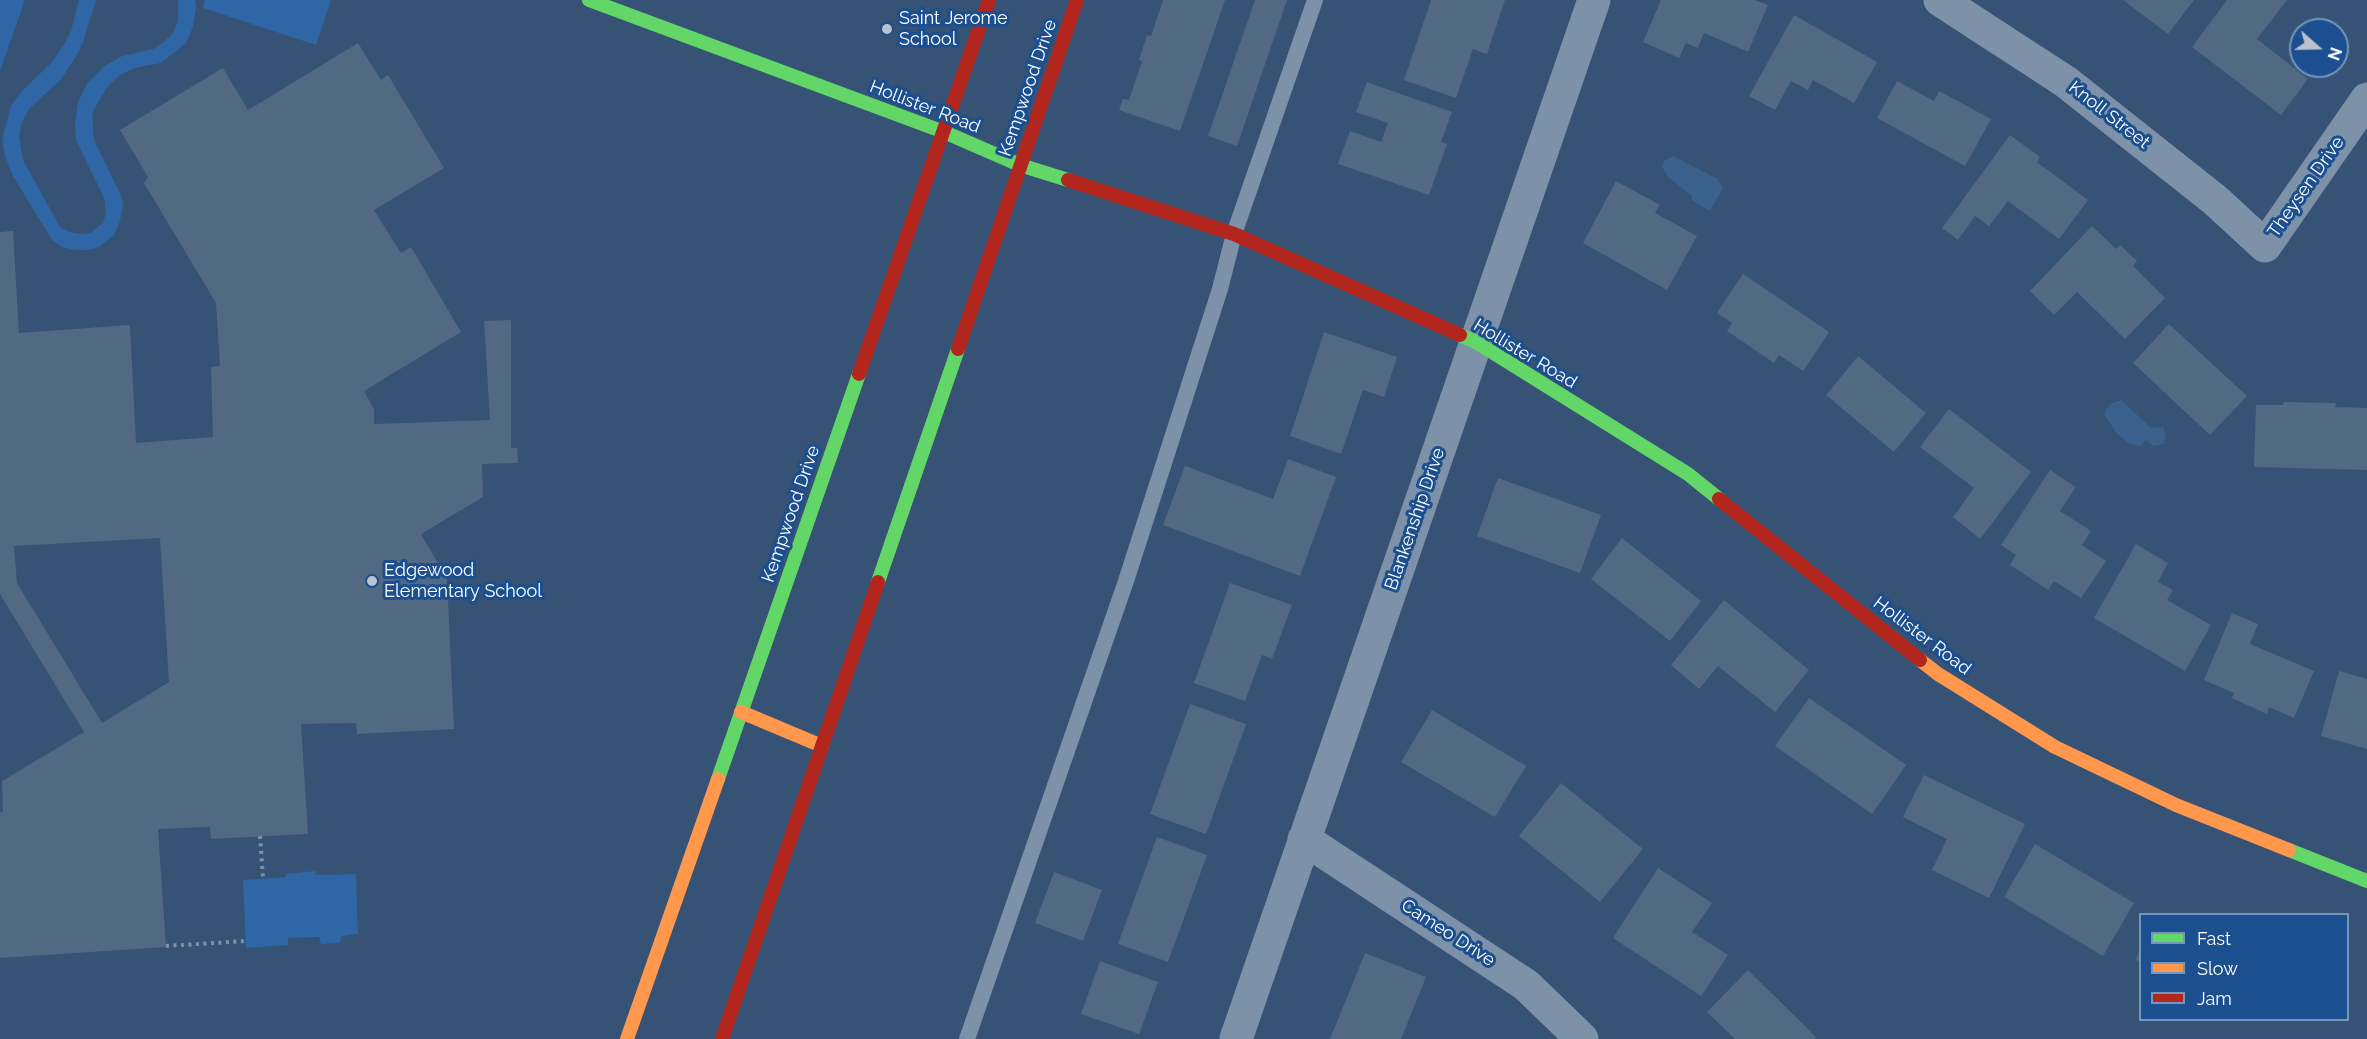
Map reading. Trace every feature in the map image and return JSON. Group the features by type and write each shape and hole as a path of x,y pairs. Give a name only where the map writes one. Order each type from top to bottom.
{"main road":[{"name":"Hollister Road","path":"589,0 944,132 1020,165 1234,234 1476,342 1688,474 1938,674 2055,747 2175,804 2367,881"},
{"name":"Kempwood Drive","path":"627,1039 990,0"},
{"name":"Kempwood Drive","path":"722,1039 1077,0"},
{"path":"741,712 822,746"}],"street":[{"name":"Blankenship Drive","path":"1236,1039 1594,0"},
{"name":"Knoll Street","path":"1940,0 2067,82 2215,200 2265,246"},
{"name":"Theysen Drive","path":"2265,246 2367,99"},
{"name":"Cameo Drive","path":"1304,838 1526,985 1582,1039"}],"lane":[{"path":"967,1039 1126,581 1221,289 1234,234 1315,0"}],"path":[{"path":"260,836 263,878"},
{"path":"166,946 246,941"}],"shaded area":[{"path":"0,0 25,0 0,71"},
{"path":"79,0 96,0 83,42 61,79 29,109 19,136 23,160 60,227 80,234 90,233 103,223 106,212 105,200 76,140 78,102 87,84 103,67 122,56 153,49 164,42 173,33 178,21 178,0 195,0 196,6 193,27 186,43 161,63 135,68 120,75 107,87 92,113 94,140 120,193 123,204 120,221 114,235 99,247 88,250 62,247 52,240 13,176 2,140 11,105 52,62 63,46 71,31"},
{"path":"205,0 331,0 316,45 203,8"},
{"path":"1673,156 1718,179 1723,188 1710,211 1692,200 1692,196 1668,177 1662,167 1665,160"},
{"path":"2121,400 2151,428 2163,427 2166,436 2164,444 2153,446 2146,440 2140,446 2130,444 2117,434 2104,414 2110,404"},
{"path":"315,871 316,875 356,874 358,934 342,936 339,943 321,944 319,937 288,938 288,945 246,948 243,880 286,877 286,874"}],"building":[{"path":"1163,0 1225,0 1180,131 1119,110 1123,99 1129,100 1142,61 1139,60 1147,35 1151,36"},
{"path":"1255,0 1287,0 1237,146 1208,136"},
{"path":"1431,0 1505,0 1487,54 1473,49 1456,98 1404,80"},
{"path":"1661,0 1755,0 1768,5 1748,52 1704,33 1698,48 1686,43 1679,58 1643,42"},
{"path":"2123,0 2194,0 2168,34"},
{"path":"2227,0 2287,0 2257,39 2289,64 2289,78 2308,79 2281,115 2192,47"},
{"path":"1794,15 1877,62 1854,103 1813,80 1808,90 1791,81 1775,110 1749,96"},
{"path":"358,43 381,80 388,75 444,168 374,210 401,253 411,247 461,332 364,391 374,409 374,424 490,420 484,321 511,320 511,448 517,448 518,463 482,464 483,497 421,534 447,579 454,729 357,734 356,723 301,724 308,834 211,839 210,827 158,829 166,947 0,958 2,781 84,732 0,594 0,232 13,231 19,333 130,325 136,443 213,437 211,367 220,366 216,303 144,183 148,177 120,130 223,68 248,110","holes":["160,538 169,682 102,723 17,583 14,546"]},
{"path":"1897,81 1934,101 1939,91 1991,119 1965,166 1877,118"},
{"path":"1367,82 1452,112 1441,142 1447,144 1429,195 1338,164 1350,131 1381,142 1388,123 1356,112"},
{"path":"2010,135 2040,157 2037,162 2088,200 2059,239 2008,201 1989,226 1975,216 1958,240 1942,228"},
{"path":"1616,181 1660,205 1655,213 1697,236 1667,290 1583,243"},
{"path":"2092,226 2116,249 2120,245 2137,261 2133,266 2165,298 2125,339 2077,292 2054,315 2030,291"},
{"path":"1743,274 1829,332 1803,371 1779,355 1774,363 1727,331 1732,323 1717,313"},
{"path":"2169,324 2247,396 2210,435 2133,363"},
{"path":"1324,332 1397,357 1384,397 1363,390 1341,454 1290,436"},
{"path":"1858,356 1926,413 1894,452 1826,395"},
{"path":"2284,402 2336,403 2335,407 2367,408 2367,470 2254,467 2256,405 2283,405"},
{"path":"1949,409 2031,472 1980,539 1953,517 1974,488 1920,447"},
{"path":"1288,459 1336,477 1300,576 1163,525 1185,466 1273,499"},
{"path":"2050,470 2076,487 2060,511 2091,531 2082,545 2106,561 2081,598 2054,581 2048,590 2010,565 2016,555 2001,545"},
{"path":"1498,478 1601,515 1580,573 1477,536"},
{"path":"1622,538 1701,601 1670,641 1591,579"},
{"path":"2136,544 2168,563 2158,582 2173,590 2167,600 2211,625 2185,671 2094,618"},
{"path":"1230,583 1292,605 1272,659 1262,655 1245,701 1194,683"},
{"path":"1724,600 1809,670 1775,712 1718,666 1699,689 1671,665"},
{"path":"2232,613 2258,624 2250,644 2314,671 2294,718 2269,707 2267,714 2232,698 2234,693 2204,680"},
{"path":"2339,671 2367,679 2367,749 2321,736"},
{"path":"1809,698 1906,765 1872,814 1775,746"},
{"path":"1190,704 1246,724 1206,834 1150,814"},
{"path":"1432,710 1526,766 1495,817 1401,762"},
{"path":"1924,775 2025,824 1989,898 1932,870 1947,839 1903,817"},
{"path":"1561,783 1643,849 1600,902 1519,836"},
{"path":"1157,837 1207,855 1168,962 1118,944"},
{"path":"2035,844 2134,903 2103,956 2004,897"},
{"path":"1658,868 1712,903 1692,932 1728,955 1701,996 1613,938"},
{"path":"1054,872 1102,890 1083,941 1035,923"},
{"path":"1365,953 1426,977 1401,1039 1330,1039"},
{"path":"1100,961 1158,982 1139,1034 1081,1014"},
{"path":"1748,970 1816,1037 1814,1039 1735,1039 1707,1012"}],"traffic: fast":[{"path":"589,0 944,132 1020,165 1068,180"},
{"path":"1460,335 1476,342 1688,474 1719,499"},
{"path":"878,582 958,349"},
{"path":"718,779 859,374"},
{"path":"2289,850 2367,881"}],"traffic: slow":[{"path":"1920,660 1938,674 2055,747 2176,805 2289,850"},
{"path":"741,712 822,746"},
{"path":"627,1039 718,779"}],"traffic: jam":[{"path":"859,374 989,0"},
{"path":"958,349 1077,0"},
{"path":"1068,180 1234,234 1460,335"},
{"path":"1719,499 1920,660"},
{"path":"722,1039 878,582"}],"place":[{"name":"Saint Jerome School","path":"887,29"},
{"name":"Edgewood Elementary School","path":"372,581"}]}
